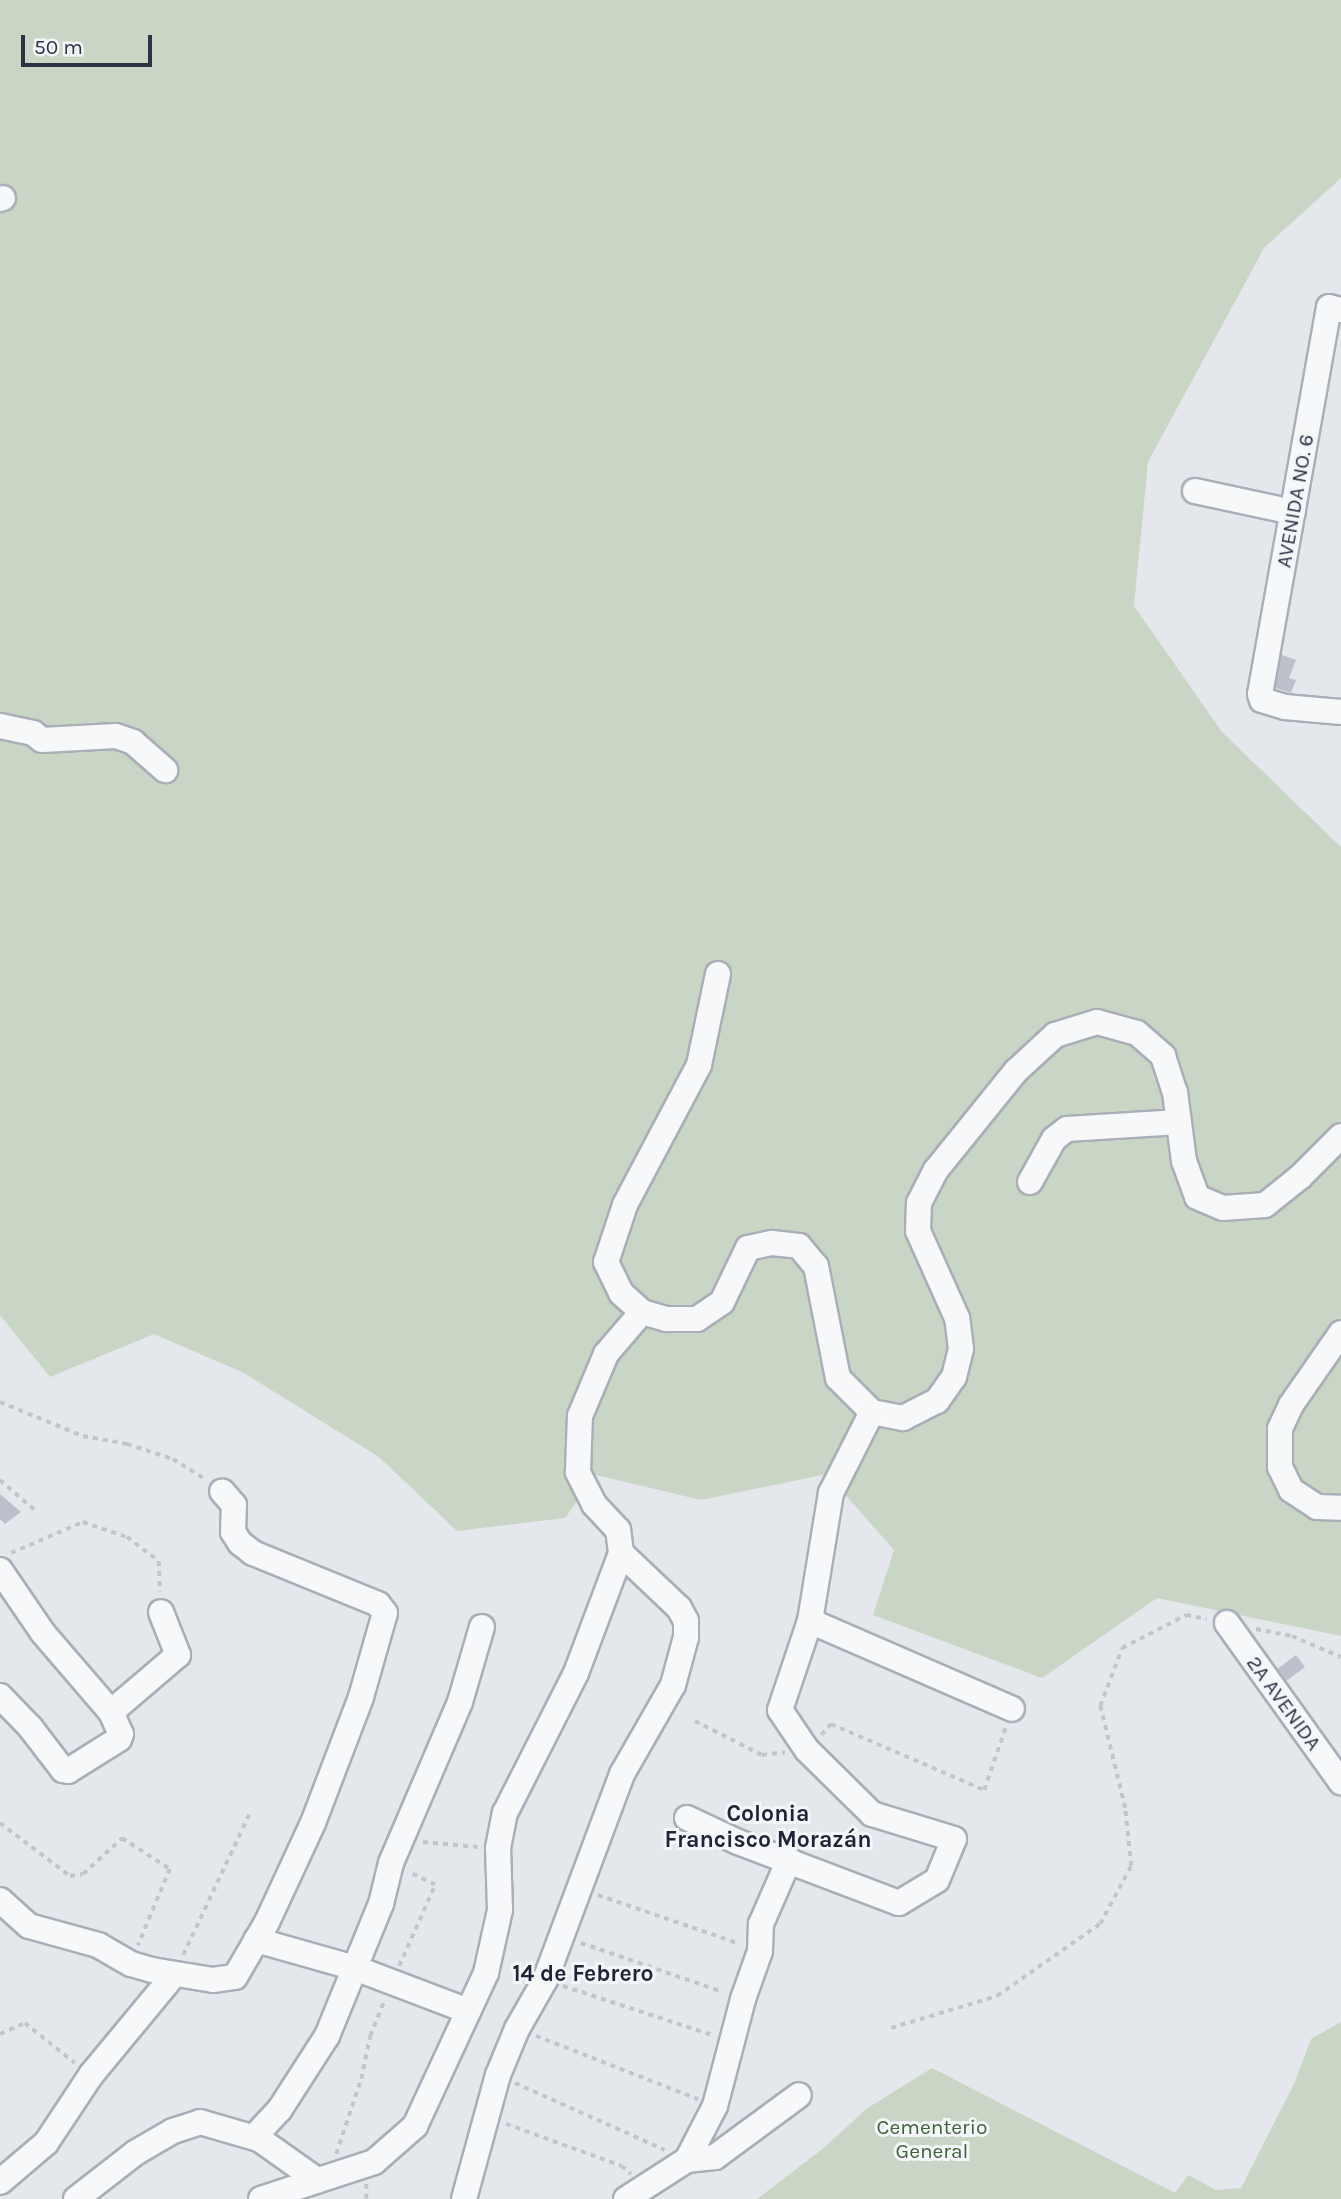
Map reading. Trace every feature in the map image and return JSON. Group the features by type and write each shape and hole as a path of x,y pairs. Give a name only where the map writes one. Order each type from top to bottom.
{"street":[{"name":"AVENIDA NO. 6","path":"1335,309 1293,512 1260,694 1262,700 1285,707 1341,712"},
{"path":"1195,491 1293,512"},
{"path":"0,726 33,733 41,740 116,736 133,742 165,770"},
{"path":"718,974 699,1065 625,1205 606,1262 621,1293 642,1312 667,1319 697,1319 722,1303 748,1248 772,1243 799,1246 816,1266 838,1378 872,1412 903,1418 937,1401 954,1377 961,1349 957,1318 918,1231 919,1203 936,1170 1025,1062 1055,1035 1097,1023 1137,1034 1163,1056 1175,1092 1184,1161 1197,1197 1223,1208 1265,1205 1300,1177 1341,1136"},
{"path":"1030,1181 1054,1139 1067,1129 1179,1122"},
{"path":"261,2199 374,2162 415,2126 486,1973 500,1910 498,1848 505,1812 576,1673 621,1553 618,1530 594,1504 578,1472 580,1416 606,1354 642,1312"},
{"path":"1341,1334 1291,1405 1280,1429 1280,1467 1291,1490 1329,1508 1341,1522"},
{"path":"687,1818 738,1842 899,1903 937,1880 954,1839 872,1814 807,1750 780,1710 810,1620 831,1493 872,1412"},
{"path":"0,1900 29,1927 98,1945 131,1964 173,1976 228,1980 234,1977 256,1940 313,1823 361,1697 385,1613 378,1604 253,1553 240,1543 233,1532 234,1505 222,1491"},
{"path":"464,2199 498,2074 517,2029 545,1980 559,1936 622,1774 673,1685 686,1637 686,1621 679,1608 621,1553"},
{"path":"0,1570 43,1633 111,1712 121,1729 119,1739 68,1771 59,1768 30,1727 0,1696"},
{"path":"111,1712 178,1656 161,1612"},
{"path":"810,1620 1012,1709"},
{"name":"2A AVENIDA","path":"1227,1623 1341,1782"},
{"path":"254,2137 280,2109 327,2036 381,1904 391,1863 460,1702 482,1627"},
{"path":"687,2160 715,2106 743,1999 760,1951 761,1924 789,1860"},
{"path":"256,1940 355,1968 468,2011"},
{"path":"0,2182 46,2143 91,2075 173,1976"},
{"path":"626,2199 687,2160 715,2157 799,2095"},
{"path":"76,2199 135,2153 173,2131 200,2122 254,2137 323,2178"}],"path":[{"path":"0,1402 83,1436 127,1444 173,1459 222,1491"},
{"path":"0,1480 36,1511"},
{"path":"0,1559 36,1540 83,1522 127,1536 159,1561 161,1612"},
{"path":"891,2028 997,1996 1100,1924 1131,1866 1125,1808 1100,1706 1122,1648 1186,1615 1292,1636 1341,1657"},
{"path":"695,1721 762,1755 807,1750 831,1724 984,1790 1012,1709"},
{"path":"173,1976 249,1815"},
{"path":"0,1823 71,1876 83,1874 122,1838 170,1869 131,1964"},
{"path":"401,1840 498,1848"},
{"path":"323,2178 361,2080 370,2036 435,1885 391,1863"},
{"path":"579,1889 760,1951"},
{"path":"559,1936 743,1999"},
{"path":"545,1980 733,2042"},
{"path":"0,2034 24,2023 91,2075"},
{"path":"517,2029 715,2106"},
{"path":"498,2074 687,2160"},
{"path":"488,2118 622,2166 647,2186"}],"green space":[{"path":"0,0 1341,0 1341,178 1264,248 1148,462 1134,606 1222,732 1341,847 1341,1636 1157,1598 1042,1678 873,1615 894,1550 827,1474 701,1500 596,1475 565,1518 457,1531 379,1457 244,1373 154,1334 50,1377 0,1315"},
{"name":"Cementerio General","path":"1341,2022 1341,2199 757,2199 825,2147 866,2109 932,2068 1175,2193 1188,2175 1216,2190 1241,2188 1295,2082 1311,2039"}],"building":[{"path":"1279,654 1296,660 1289,678 1296,680 1291,693 1267,685"},
{"path":"0,1494 21,1512 5,1524 0,1519"},
{"path":"1296,1655 1305,1667 1287,1681 1278,1669"}],"district":[{"name":"Colonia Francisco Morazán","path":"768,1827"},
{"name":"14 de Febrero","path":"583,1974"}]}
